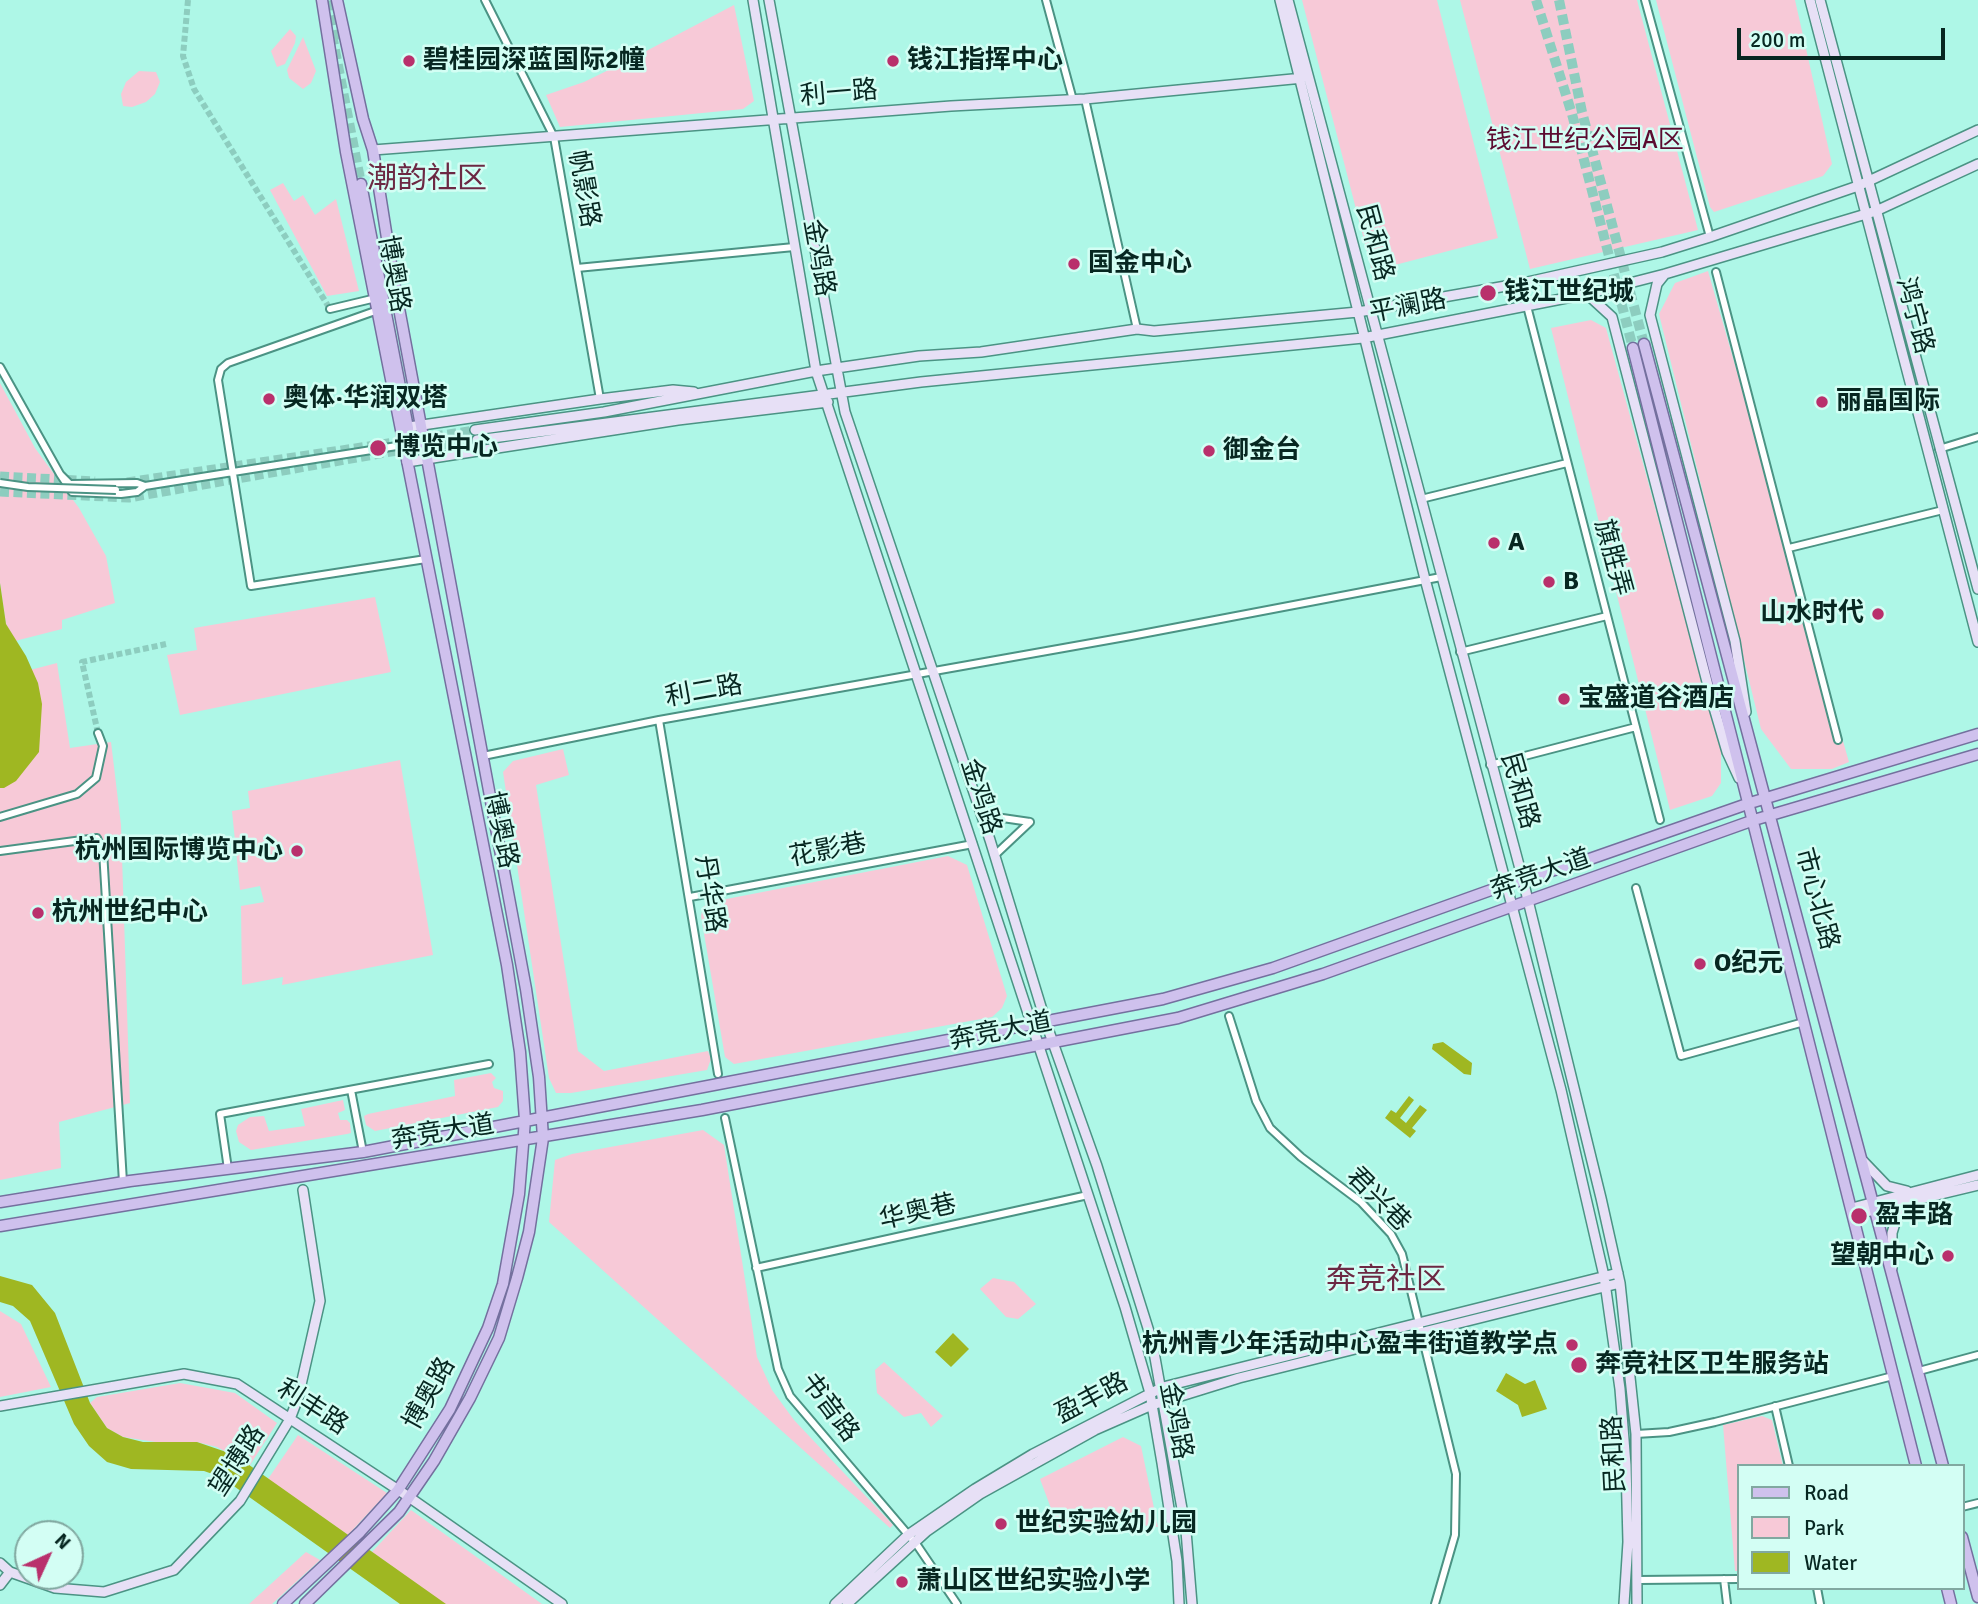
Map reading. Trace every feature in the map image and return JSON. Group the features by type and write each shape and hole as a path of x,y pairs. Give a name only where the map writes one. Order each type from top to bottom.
{"main road":[{"name":"博奥路","path":"283,1604 360,1532 398,1490 450,1409 488,1328 513,1239 525,1120 520,1052 506,965 403,445 404,428 346,152 322,0"},
{"name":"博奥路","path":"305,1604 342,1570 409,1498 464,1408 499,1338 529,1232 543,1138 539,1077 526,989 427,458 373,150 363,119 337,0"},
{"name":"金鸡路","path":"753,0 816,371 1125,1307 1150,1393 1179,1600"},
{"name":"金鸡路","path":"769,0 789,120 842,394 995,855 1046,1023 1101,1178 1152,1341 1163,1387 1195,1603"},
{"name":"民和路","path":"1280,0 1370,309 1490,765 1523,880 1618,1273 1636,1433 1639,1580 1637,1604"},
{"name":"民和路","path":"1288,0 1363,338 1386,413 1425,579 1561,1090 1604,1276 1620,1389 1626,1465 1628,1542 1624,1604"},
{"name":"鸿宁路","path":"1810,0 1978,642"},
{"name":"鸿宁路","path":"1820,0 1978,589"},
{"name":"利一路","path":"373,150 1073,100 1304,78"},
{"name":"平澜路","path":"699,392 816,371 1137,329 1154,331 1358,312 1565,274 1662,252 1858,186 1977,130"},
{"name":"平澜路","path":"826,398 921,382 1363,338 1587,294 1865,215 1978,164"},
{"path":"404,331 385,273 364,183 407,461 826,398"},
{"path":"1665,274 1657,284 1650,315 1735,641 1749,731"},
{"path":"1587,294 1612,317 1712,701 1727,752 1750,803"},
{"name":"市心北路","path":"1915,1464 1754,820 1639,346 1772,815 1942,1464"},
{"path":"404,428 673,390 699,392"},
{"path":"699,392 476,435 826,398"},
{"name":"奔竞大道","path":"0,1202 123,1182 363,1152 541,1115 1032,1027 1164,999 1273,968 1506,885 1750,803 1978,734"},
{"name":"奔竞大道","path":"0,1226 523,1142 1038,1047 1178,1018 1323,974 1754,820 1978,754"},
{"path":"1862,1160 1886,1185 1916,1195 1978,1185"},
{"path":"1852,1211 1916,1195 1978,1175"},
{"name":"望博路","path":"10,1573 55,1588 104,1592 143,1581 174,1570 240,1501 290,1419 298,1398 320,1301 303,1190"},
{"path":"1892,1273 1892,1233 1896,1220 1916,1195"},
{"name":"盈丰路","path":"847,1604 911,1539 1004,1480 1095,1430 1152,1405 1618,1273"},
{"name":"盈丰路","path":"835,1604 975,1489 1033,1454 1163,1387 1620,1283"},
{"name":"利丰路","path":"0,1406 184,1374 237,1384 398,1490 562,1604"},
{"path":"1964,1544 1978,1597"},
{"path":"0,1563 10,1573 0,1585"},
{"path":"1179,1600 1195,1603"}],"street":[{"name":"帆影路","path":"485,0 554,136 600,399"},
{"path":"1046,0 1073,100"},
{"path":"1645,0 1710,237"},
{"path":"1085,99 1137,329"},
{"path":"577,268 794,247"},
{"path":"1716,272 1838,740"},
{"path":"330,309 376,298"},
{"name":"旗胜弄","path":"1527,306 1660,820"},
{"path":"378,310 228,363 221,369 218,380 251,586 426,559"},
{"path":"0,366 61,474 70,484 137,483 145,486 403,445"},
{"path":"1940,449 1978,437"},
{"path":"1420,499 1567,463"},
{"path":"0,483 28,487 116,490"},
{"path":"1788,548 1943,510"},
{"name":"利二路","path":"483,755 659,720 1131,636 1441,577"},
{"path":"1460,652 1607,615"},
{"name":"丹华路","path":"659,720 718,1074"},
{"path":"1490,765 1636,727"},
{"path":"0,817 77,794 96,778 103,746 98,733"},
{"path":"982,815 1030,822 995,855"},
{"path":"0,851 97,838 103,851 123,1182"},
{"name":"花影巷","path":"690,897 973,844"},
{"path":"1636,888 1681,1056 1804,1022"},
{"name":"君兴巷","path":"1228,1016 1256,1101 1270,1128 1301,1157 1361,1202 1391,1234 1402,1254 1419,1328 1440,1397 1456,1474 1455,1535 1435,1604"},
{"path":"228,1169 219,1114 489,1064"},
{"path":"351,1090 363,1152"},
{"name":"书音路","path":"725,1118 778,1369 790,1396 911,1539 957,1604"},
{"name":"华奥巷","path":"756,1268 1088,1195"},
{"path":"1919,1371 1978,1355"},
{"path":"1636,1433 1669,1432 1893,1376"},
{"path":"1775,1406 1789,1464"},
{"path":"1724,1579 1727,1604"},
{"path":"1639,1580 1736,1579"}],"green space":[{"path":"1302,0 1437,0 1498,238 1372,271"},
{"name":"钱江世纪公园A区","path":"1460,0 1637,0 1698,230 1530,269"},
{"path":"1656,0 1795,0 1832,164 1823,176 1714,212 1710,207"},
{"path":"734,5 754,101 743,109 560,127 546,95 584,82"},
{"path":"290,29 296,36 295,43 285,64 277,67 271,51"},
{"path":"303,37 316,71 311,83 303,89 289,78 287,70"},
{"path":"139,71 156,72 160,82 155,94 146,102 132,107 123,106 121,94 126,82"},
{"path":"283,183 294,201 303,195 315,215 336,199 359,291 327,296 270,190"},
{"path":"1708,271 1849,762 1832,769 1791,769 1761,729 1659,314 1675,283"},
{"path":"1591,320 1606,328 1721,749 1721,783 1712,796 1670,810 1551,328"},
{"path":"0,383 35,448 79,508 106,556 115,603 62,620 62,629 15,641 6,624 0,583"},
{"path":"375,597 391,672 180,715 167,655 197,650 194,628"},
{"name":"杭州世纪中心","path":"57,663 70,748 111,742 121,825 130,1103 59,1122 61,1168 0,1180 0,788 4,788 38,683 30,670"},
{"path":"563,749 569,775 536,785 578,1051 604,1071 708,1051 711,1059 707,1070 571,1093 556,1093 549,1078 503,772 513,761"},
{"name":"杭州国际博览中心","path":"400,760 433,955 282,985 283,977 242,985 241,906 264,902 260,886 240,890 232,811 250,808 248,791"},
{"path":"948,856 967,865 1007,996 1002,1008 992,1017 734,1064 725,1057 701,916 703,907 711,902"},
{"path":"491,1073 496,1078 492,1082 494,1088 503,1091 503,1101 498,1107 375,1131 366,1125 364,1116 368,1114 455,1096 454,1080"},
{"path":"343,1100 345,1110 338,1113 340,1120 350,1123 351,1133 251,1150 239,1142 236,1131 238,1125 250,1117 264,1116 269,1131 305,1126 301,1109"},
{"path":"703,1130 724,1145 757,1357 772,1390 794,1420 893,1525 890,1528 549,1222 555,1160 572,1154"},
{"path":"993,1278 1014,1282 1036,1304 1018,1319 1006,1317 980,1289"},
{"path":"0,1311 21,1324 51,1387 0,1397"},
{"path":"884,1362 943,1416 931,1427 921,1413 904,1417 877,1393 875,1370"},
{"path":"180,1383 235,1393 277,1423 250,1465 217,1447 197,1442 162,1443 123,1437 107,1428 90,1403 97,1397"},
{"path":"1762,1416 1772,1420 1783,1464 1736,1464 1736,1571 1735,1571 1723,1425"},
{"path":"298,1435 387,1493 348,1535 268,1479"},
{"path":"1123,1437 1141,1446 1158,1527 1111,1522 1061,1535 1040,1479"},
{"path":"411,1510 542,1604 445,1604 372,1552"},
{"path":"306,1552 320,1560 272,1604 249,1604"}],"water":[{"path":"0,583 6,624 26,656 38,683 42,704 39,752 16,781 4,788 0,788"},
{"path":"1443,1042 1472,1063 1471,1075 1464,1074 1432,1049 1433,1044"},
{"path":"1409,1096 1414,1100 1400,1118 1406,1123 1420,1105 1427,1110 1412,1128 1416,1131 1410,1138 1385,1118 1391,1110 1396,1113"},
{"path":"0,1276 32,1285 55,1313 90,1403 107,1428 123,1437 143,1442 197,1442 235,1455 446,1604 400,1604 221,1477 204,1471 131,1469 107,1462 89,1446 74,1424 30,1321 13,1306 0,1302"},
{"path":"953,1333 969,1349 951,1367 935,1352"},
{"path":"1506,1373 1525,1384 1535,1380 1547,1409 1522,1417 1518,1405 1496,1391"}],"tunnel":[{"path":"188,0 183,56 194,89 330,309"},
{"path":"332,0 340,44"},
{"path":"1536,0 1572,114 1633,348"},
{"path":"1559,0 1582,112 1644,344"},
{"path":"332,35 361,184"},
{"path":"127,482 475,430"},
{"path":"0,492 129,498 391,452 477,440"},
{"path":"0,476 95,481"},
{"path":"116,490 145,486"},
{"path":"98,733 82,662 166,644"}],"place":[{"name":"碧桂园深蓝国际2幢","path":"409,61"},
{"name":"钱江指挥中心","path":"893,61"},
{"name":"国金中心","path":"1074,264"},
{"name":"钱江世纪城","path":"1488,293"},
{"name":"奥体·华润双塔","path":"269,399"},
{"name":"丽晶国际","path":"1822,402"},
{"name":"博览中心","path":"378,448"},
{"name":"御金台","path":"1209,451"},
{"name":"A","path":"1494,543"},
{"name":"B","path":"1549,582"},
{"name":"山水时代","path":"1878,614"},
{"name":"宝盛道谷酒店","path":"1564,699"},
{"name":"杭州国际博览中心","path":"297,851"},
{"name":"杭州世纪中心","path":"38,913"},
{"name":"O纪元","path":"1700,964"},
{"name":"盈丰路","path":"1859,1216"},
{"name":"望朝中心","path":"1948,1256"},
{"name":"杭州青少年活动中心盈丰街道教学点","path":"1572,1345"},
{"name":"奔竞社区卫生服务站","path":"1579,1365"},
{"name":"世纪实验幼儿园","path":"1001,1524"},
{"name":"萧山区世纪实验小学","path":"902,1582"}],"district":[{"name":"潮韵社区","path":"427,180"},
{"name":"奔竞社区","path":"1386,1281"}]}
